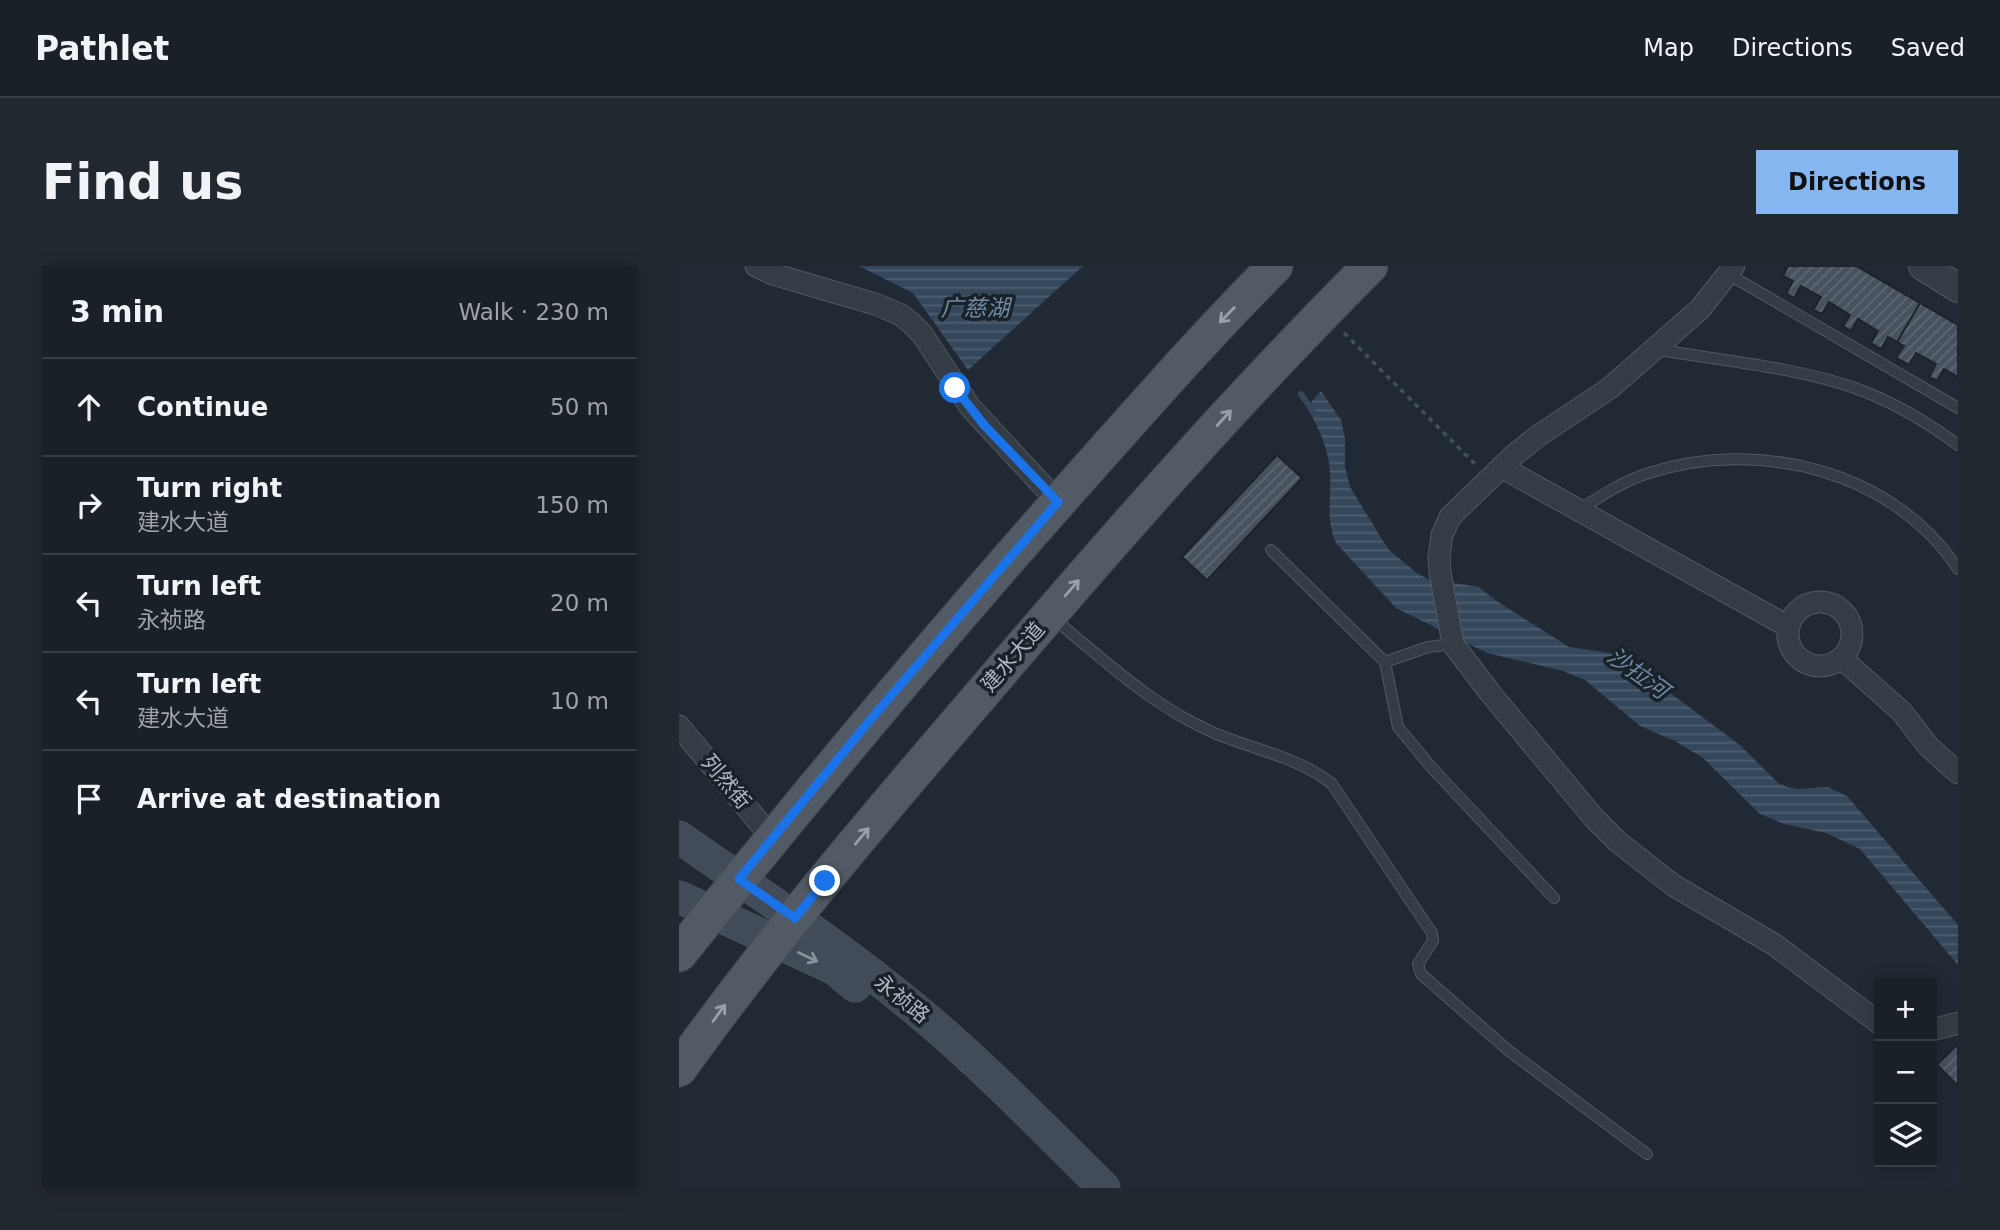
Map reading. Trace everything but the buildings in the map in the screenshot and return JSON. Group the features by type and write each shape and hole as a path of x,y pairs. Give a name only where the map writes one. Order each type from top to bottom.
{"main road":[{"path":"679,954 871,719 1058,502 1224,317 1275,266"},
{"name":"建水大道","path":"679,1069 729,999 785,930 923,762 1049,615 1273,363 1370,266"},
{"name":"永祯路","path":"679,837 739,879 785,930 949,1063 1077,1188"},
{"name":"永祯路","path":"679,897 712,913 785,930 846,954 962,1049 1104,1188"}],"street":[{"path":"756,266 773,274 878,304 901,315 922,334 970,407 1058,502"},
{"path":"1923,266 1958,288"},
{"path":"1731,270 1700,309 1610,388 1538,436 1457,509 1445,527 1440,550 1440,572 1453,644 1594,818 1618,842 1673,886 1775,945 1874,1019"},
{"path":"1495,472 1579,510 1789,627"},
{"path":"1822,602 1846,615 1852,634 1851,644 1841,658 1828,666 1807,664 1791,650 1788,640 1789,627 1796,612 1812,603 1822,602"},
{"path":"1841,658 1902,712 1928,746 1958,773"},
{"name":"列然街","path":"679,726 772,838"},
{"path":"1937,1029 1958,1023"}],"lane":[{"path":"1731,270 1958,408"},
{"path":"1654,349 1790,372 1854,388 1900,409 1958,444"},
{"path":"1579,510 1623,483 1674,466 1729,459 1780,462 1828,473 1874,493 1917,524 1958,569"},
{"path":"1271,551 1385,662 1398,727 1432,768 1554,898"},
{"path":"1049,615 1156,701 1208,731 1310,769 1332,784 1432,933 1433,941 1418,964 1421,974 1509,1051 1647,1154"},
{"path":"1385,662 1428,647 1453,644"}],"path":[{"path":"1323,312 1495,472"}],"water":[{"name":"广慈湖","path":"859,266 1083,266 968,370 913,293"},
{"path":"1321,391 1341,420 1345,438 1345,467 1350,487 1388,549 1428,579 1479,587 1569,647 1610,653 1629,662 1741,746 1778,783 1797,789 1828,787 1847,796 1958,925 1958,965 1860,849 1826,833 1784,824 1760,814 1703,758 1675,741 1640,726 1585,680 1563,671 1487,653 1396,608 1336,543 1330,516 1328,455 1307,407"}],"waterway":[{"name":"沙拉河","path":"1301,394 1312,410"}],"route":[{"path":"825,881 795,918 739,879 871,719 1058,502 985,426 955,388"}]}
